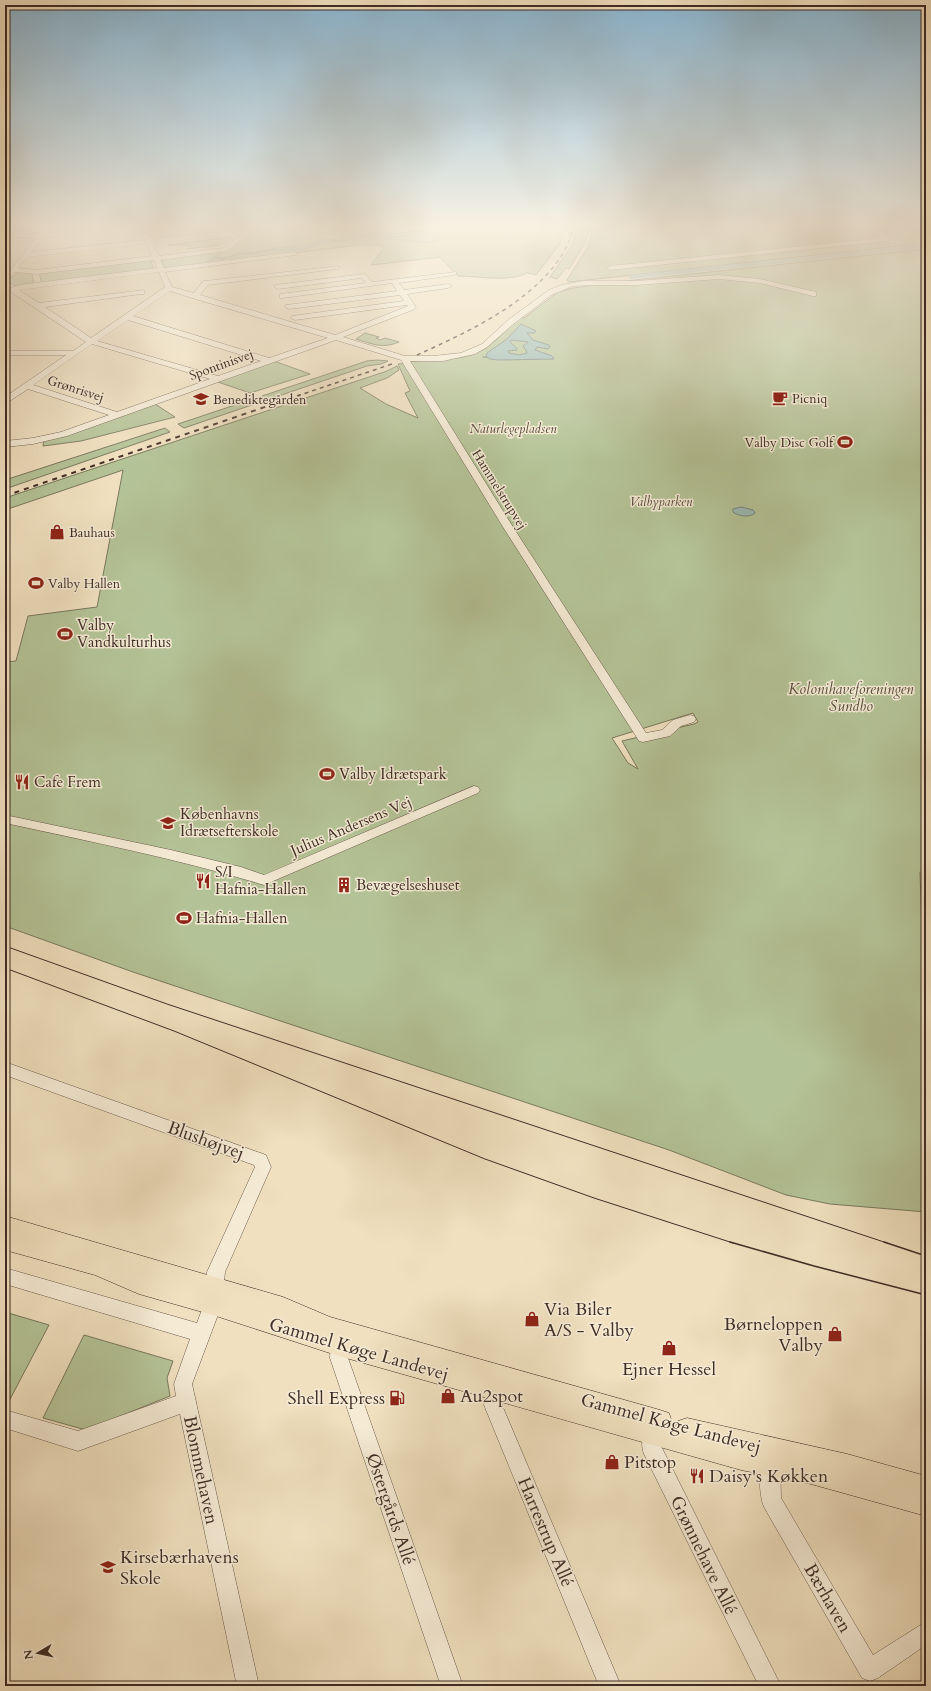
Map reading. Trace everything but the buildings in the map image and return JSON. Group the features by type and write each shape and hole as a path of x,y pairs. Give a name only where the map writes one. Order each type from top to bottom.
{"main road":[{"name":"Gammel Køge Landevej","path":"5,1226 138,1264 214,1296 340,1338 654,1427 741,1457 811,1471 926,1503"},
{"name":"Gammel Køge Landevej","path":"5,1239 97,1265 139,1283 214,1296"},
{"name":"Gammel Køge Landevej","path":"654,1427 706,1435 847,1467 926,1489"}],"street":[{"path":"33,304 92,342 218,379"},
{"path":"36,306 52,304"},
{"path":"5,401 92,342 144,304"},
{"path":"221,304 404,358 449,358 474,351 488,343 510,322 535,304"},
{"path":"287,304 301,328"},
{"path":"289,307 312,304"},
{"path":"295,318 396,304"},
{"name":"Spontinisvej","path":"5,444 49,438 117,415 334,338 412,307 411,304"},
{"path":"127,317 269,361"},
{"path":"5,353 76,353"},
{"name":"Hammelstrupvej","path":"404,358 508,528 643,738 666,733 677,723 690,719"},
{"name":"Grønrisvej","path":"27,386 117,415"},
{"name":"Julius Andersens Vej","path":"5,819 171,855 241,872 264,880 474,790"},
{"name":"Blushøjvej","path":"5,1068 260,1160 263,1167 216,1272 214,1296"},
{"path":"5,1276 201,1333"},
{"name":"Blommehaven","path":"214,1296 183,1384 248,1686"},
{"name":"Østergårds Allé","path":"340,1338 339,1358 452,1686"},
{"name":"Harrestrup Allé","path":"497,1382 493,1405 610,1686"},
{"path":"5,1419 78,1441 186,1402"},
{"name":"Grønnehave Allé","path":"654,1427 651,1447 770,1686"},
{"name":"Bærhaven","path":"770,1463 771,1500 870,1670 926,1633"}],"green space":[{"name":"Valby Idrætspark","path":"542,304 926,304 926,873 920,872 923,964 926,968 926,1212 830,1204 786,1195 669,1150 133,972 5,926 5,662 16,661 28,616 97,607 123,470 5,510 5,498 387,371 397,366 399,370 387,378 360,388 386,404 418,418 405,393 410,391 398,364 414,361 452,359 470,355 486,348 522,317 524,318","holes":["693,713 698,722 622,741 638,769 628,763 612,738"]},
{"path":"365,333 379,337 376,338 380,340 385,338 399,342 382,345 356,339"},
{"path":"274,361 310,374 250,393 215,381"},
{"path":"367,361 388,361 381,364 367,366 184,428 178,424"},
{"path":"155,404 175,417 81,441 43,446 44,440"},
{"path":"165,428 170,432 5,489 5,480"},
{"path":"5,1312 49,1325 7,1405 5,1404"},
{"path":"84,1335 173,1361 167,1378 170,1396 86,1430 43,1418"}],"water":[{"path":"521,324 536,331 534,333 527,333 533,340 549,345 550,347 548,349 537,347 535,350 552,356 554,359 498,360 486,357 487,353 507,339","holes":["510,341 528,342 523,346 527,353 519,355 509,353 508,351 517,350"]},
{"path":"741,507 753,510 755,513 750,516 744,516 733,512 733,509"}],"tram line":[{"path":"5,946 167,1004 887,1243"},
{"path":"5,968 174,1031 485,1159 594,1198 733,1243"},
{"path":"730,1242 814,1266 926,1295"},
{"path":"887,1243 926,1256"}],"railway":[{"path":"417,355 479,325 512,304"},
{"path":"297,396 392,364"},
{"path":"5,496 300,395"}],"place":[{"name":"Picniq","path":"780,398"},
{"name":"Benediktegården","path":"201,399"},
{"name":"Valby Disc Golf","path":"845,442"},
{"name":"Bauhaus","path":"57,532"},
{"name":"Valby Hallen","path":"36,583"},
{"name":"Valby Vandkulturhus","path":"65,634"},
{"name":"Valby Idrætspark","path":"327,774"},
{"name":"Cafe Frem","path":"22,782"},
{"name":"Københavns Idrætsefterskole","path":"168,823"},
{"name":"S/I Hafnia-Hallen","path":"203,881"},
{"name":"Bevægelseshuset","path":"344,885"},
{"name":"Hafnia-Hallen","path":"184,918"},
{"name":"Via Biler A/S - Valby","path":"532,1319"},
{"name":"Børneloppen Valby","path":"835,1334"},
{"name":"Ejner Hessel","path":"669,1348"},
{"name":"Au2spot","path":"448,1396"},
{"name":"Shell Express","path":"397,1398"},
{"name":"Pitstop","path":"612,1462"},
{"name":"Daisy's Køkken","path":"697,1476"},
{"name":"Kirsebærhavens Skole","path":"108,1567"}],"park label":[{"name":"Naturlegepladsen","path":"513,428"},
{"name":"Valbyparken","path":"661,501"},
{"name":"Kolonihaveforeningen Sundbo","path":"851,698"}]}
